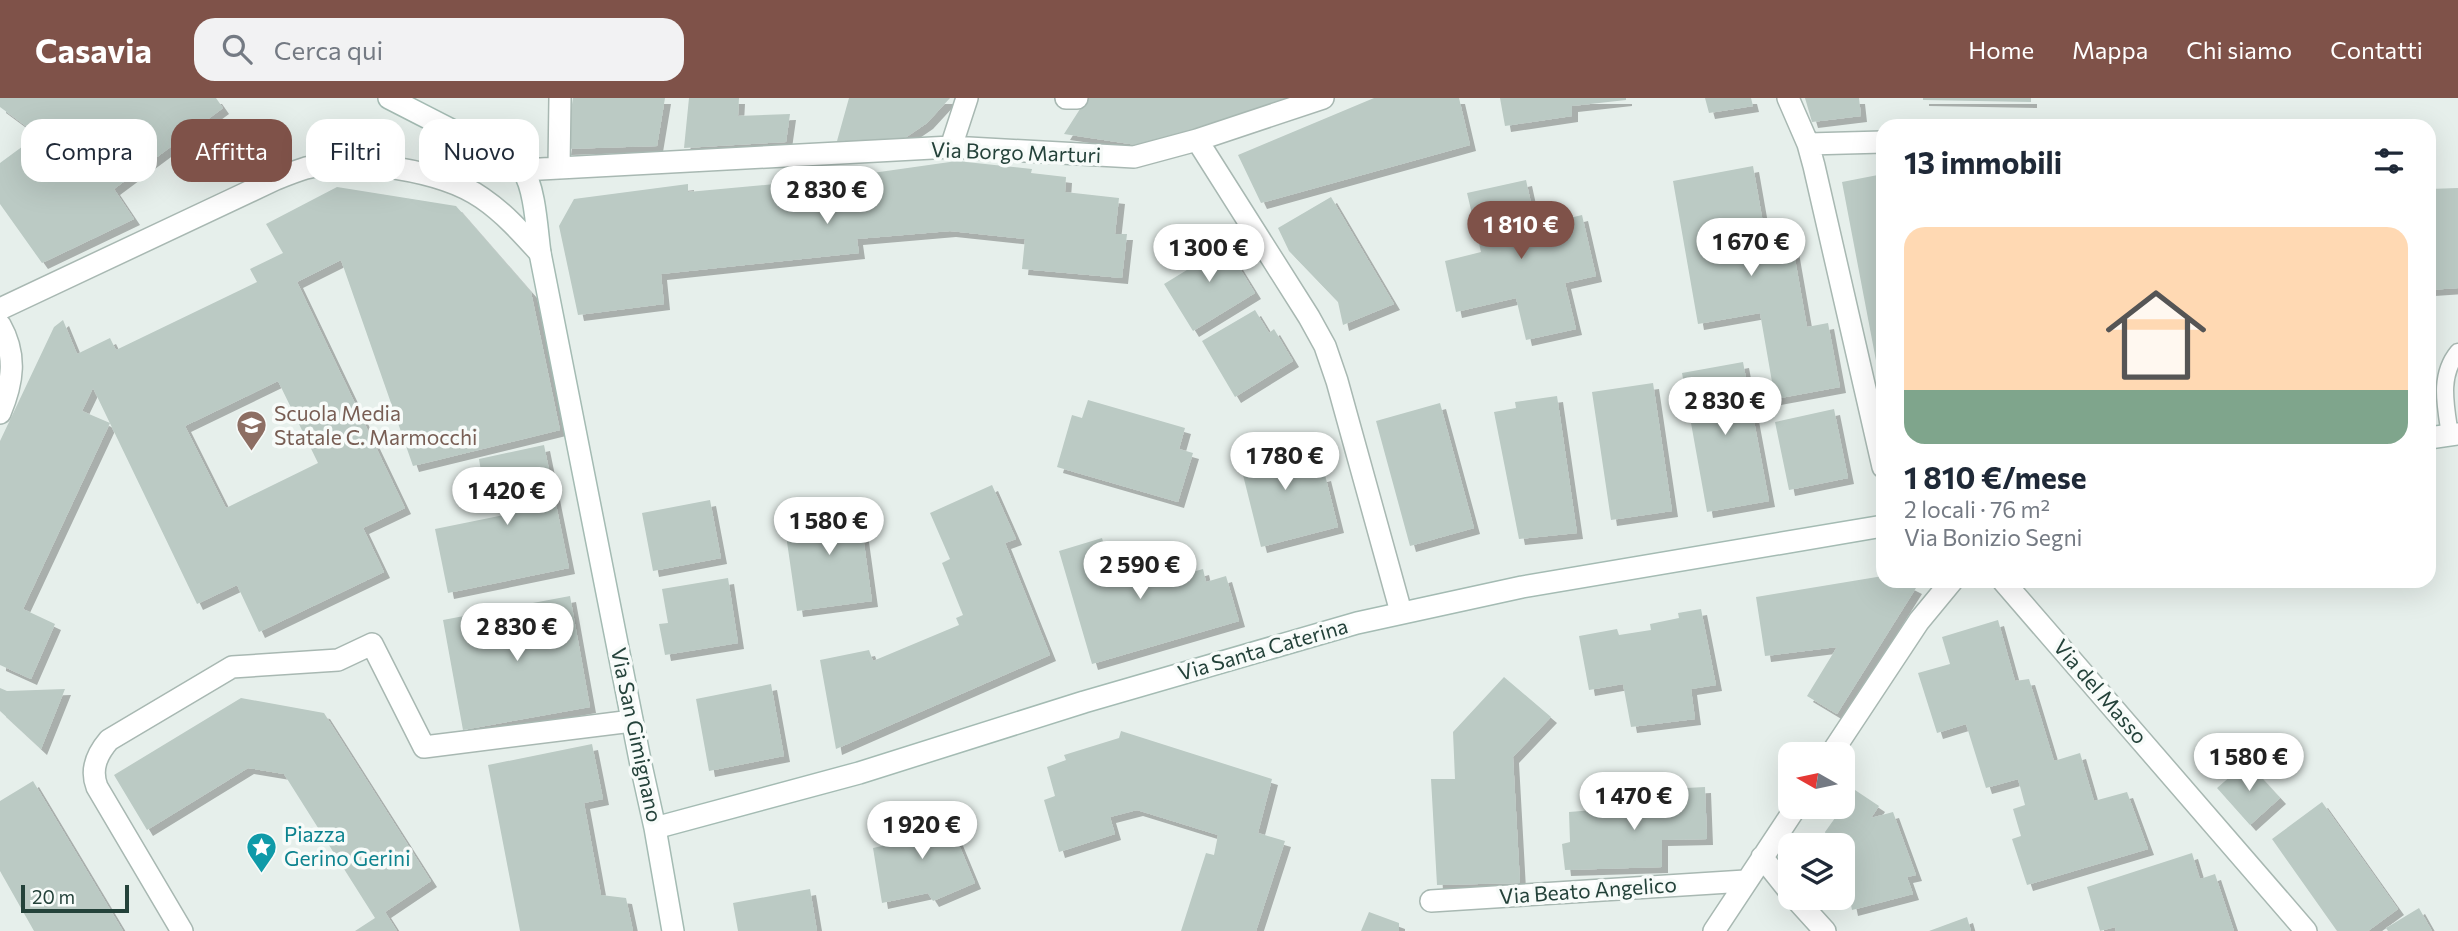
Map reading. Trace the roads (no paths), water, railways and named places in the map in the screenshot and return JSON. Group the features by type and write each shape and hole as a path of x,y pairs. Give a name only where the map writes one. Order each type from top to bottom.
{"street":[{"path":"389,98 430,119"},
{"path":"559,168 560,98"},
{"path":"951,147 967,98"},
{"path":"1066,98 1077,98"},
{"name":"Via Borgo Marturi","path":"539,169 951,147 1134,158 1197,141 1323,98"},
{"path":"1788,98 1808,144 1876,435"},
{"path":"1197,141 1310,317 1325,346 1401,612"},
{"path":"1808,144 1876,142"},
{"path":"0,309 276,179 321,166 355,165 399,170 436,177 454,184 494,207 512,222 540,253"},
{"name":"Via San Gimignano","path":"527,182 673,931"},
{"path":"0,326 9,343 13,362 10,384 0,413"},
{"name":"Via Santa Caterina","path":"655,828 859,774 1159,680 1310,635 1401,612 1522,587 1876,527"},
{"path":"1839,742 1919,621 1946,588"},
{"name":"Via del Masso","path":"2009,588 2306,931"},
{"path":"183,931 97,787 94,769 98,755 109,740 232,667 338,660 372,644 424,747 632,721"},
{"path":"1714,931 1788,819"},
{"path":"1762,857 1778,877"},
{"name":"Via Beato Angelico","path":"1430,901 1745,881"},
{"path":"1806,910 1825,931"}],"lane":[{"path":"2446,435 2445,379 2458,352"}],"place":[{"name":"Scuola Media Statale C. Marmocchi","path":"251,453"},
{"name":"Piazza Gerino Gerini","path":"261,874"}]}
